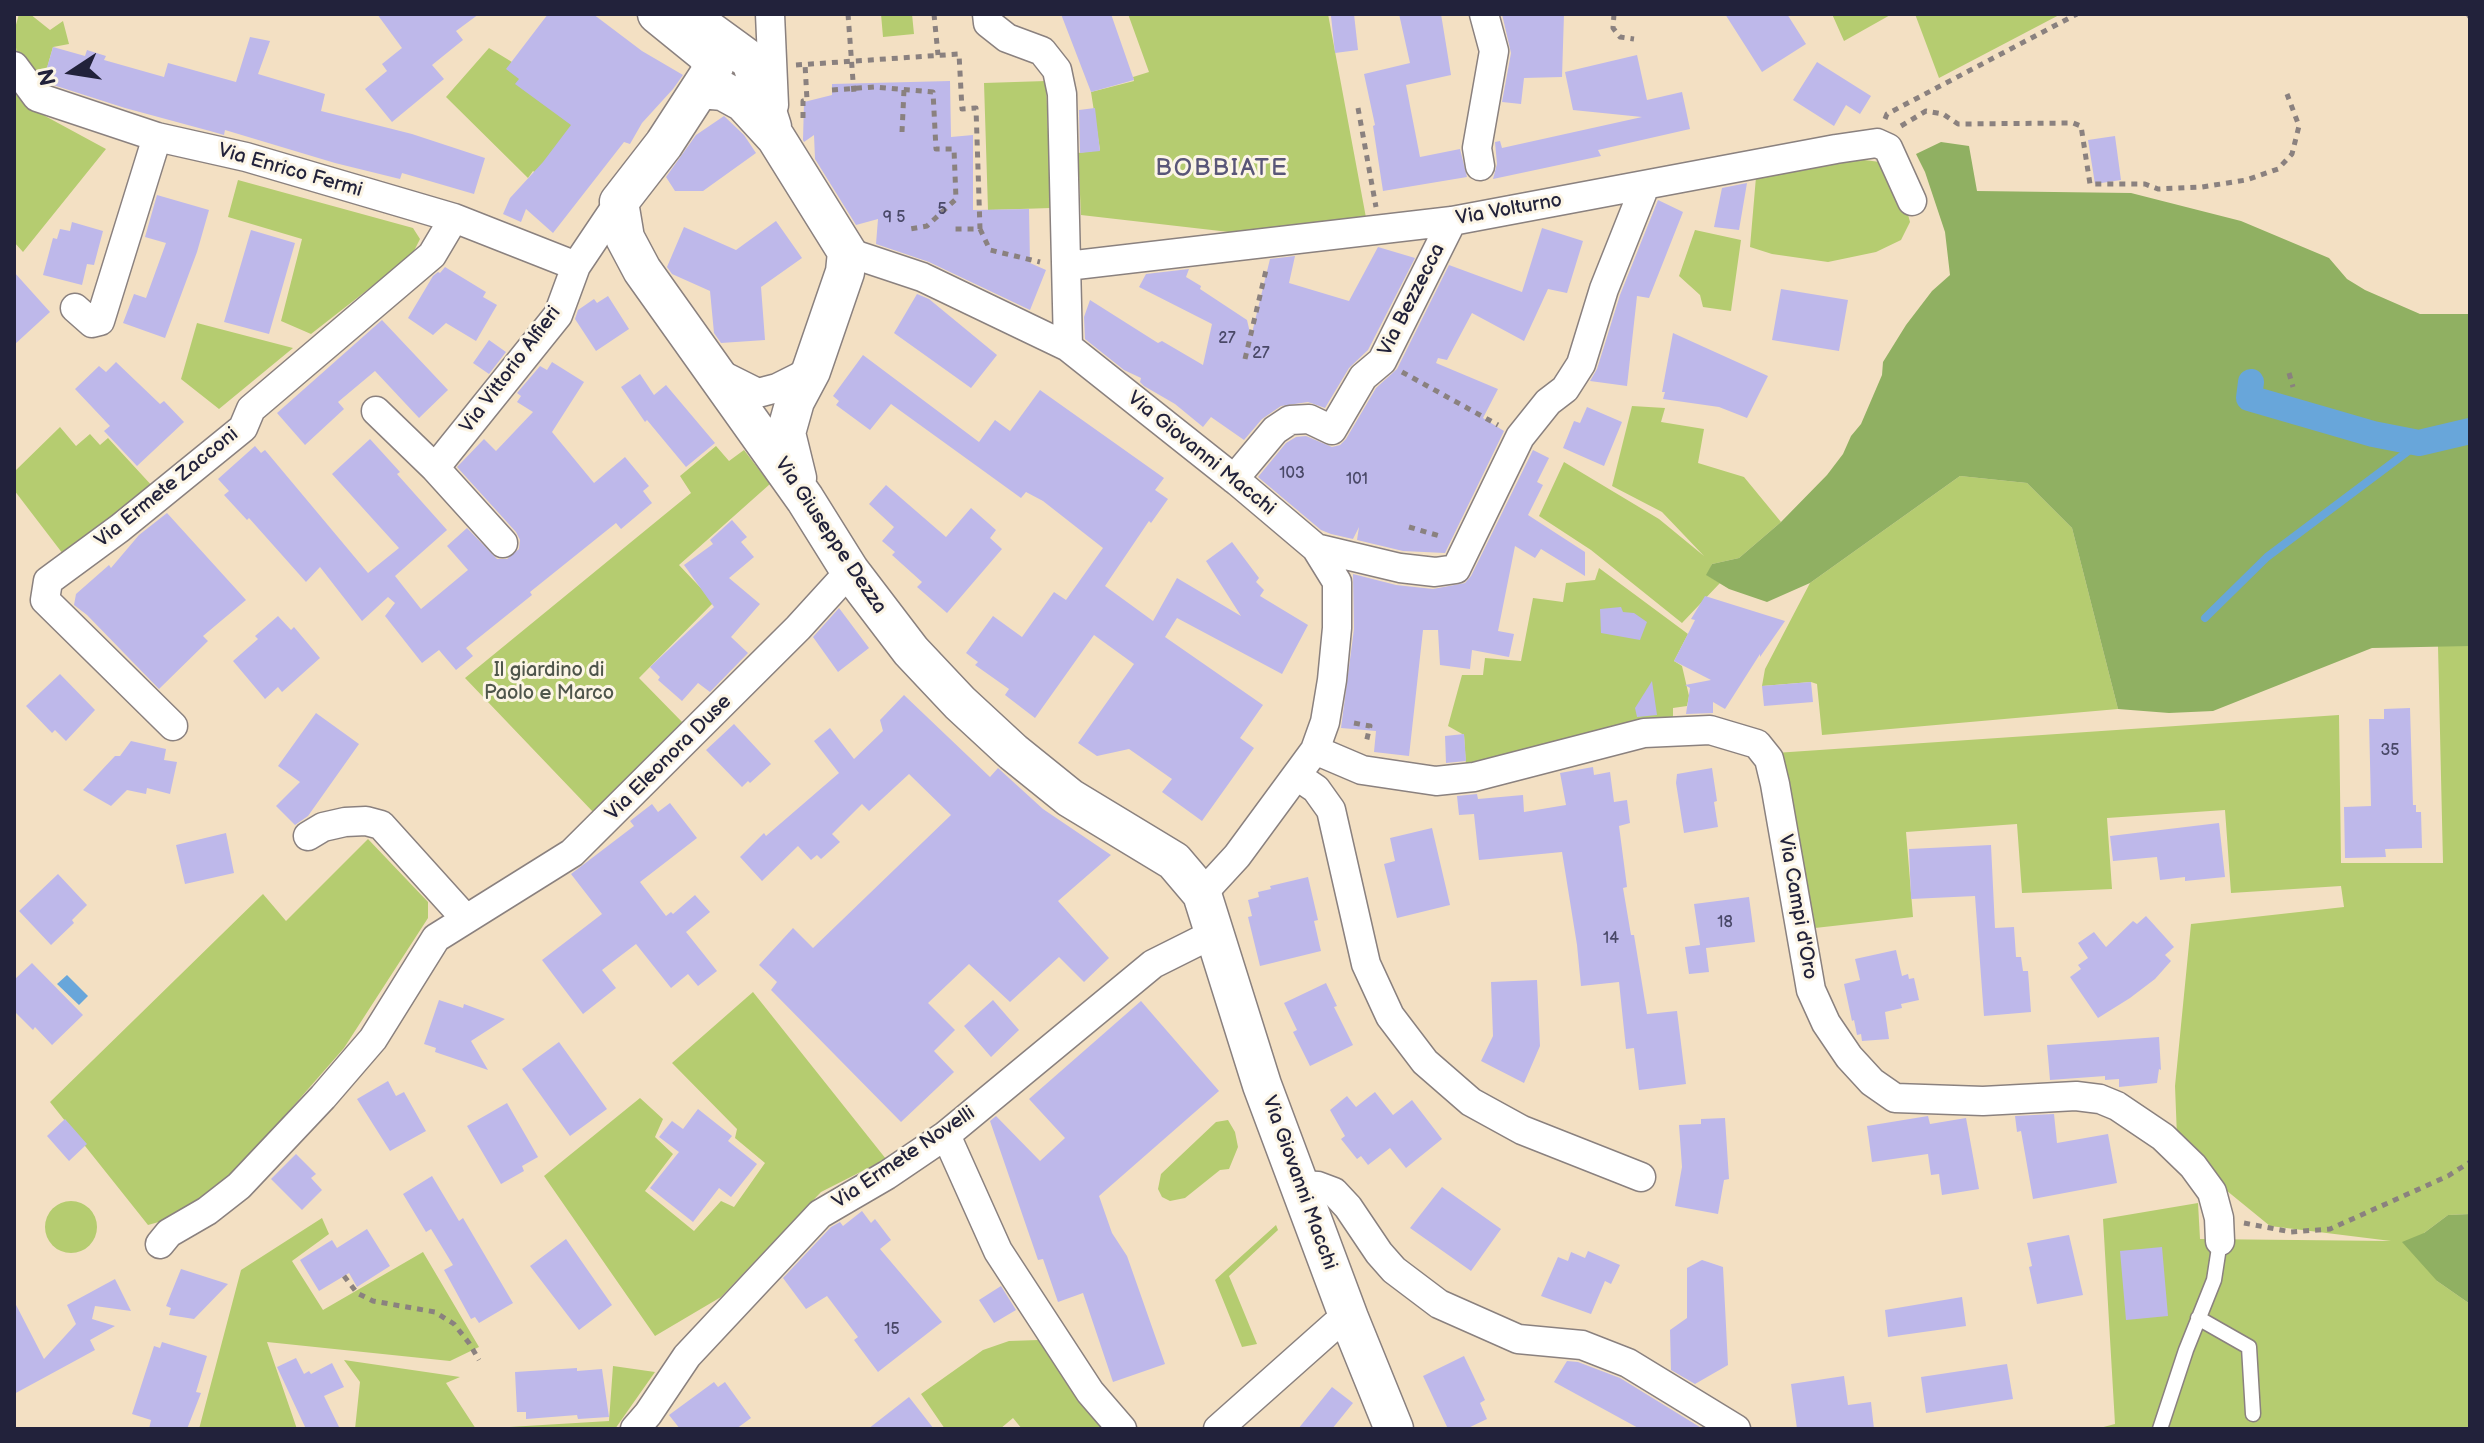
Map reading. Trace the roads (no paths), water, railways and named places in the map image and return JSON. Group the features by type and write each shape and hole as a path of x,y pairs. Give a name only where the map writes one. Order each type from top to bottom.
{"street":[{"path":"619,202 664,144 707,78 705,53 657,14"},
{"path":"685,14 751,61 847,252 845,272 811,371 795,401 786,433 792,465 805,499"},
{"path":"770,14 789,134"},
{"path":"987,14 988,23 1007,38 1042,51 1057,70 1062,94 1054,264 1068,347"},
{"path":"1484,14 1494,51 1477,148 1489,213"},
{"name":"Via Enrico Fermi","path":"14,66 37,97 157,137 246,157 454,218 576,266"},
{"path":"707,78 789,134"},
{"path":"75,308 92,323 100,321 157,137"},
{"name":"Via Volturno","path":"1054,264 1452,221 1877,143 1888,148 1912,201"},
{"path":"1316,548 1400,568 1435,572 1456,569 1520,437 1548,402 1565,389 1581,364 1604,289 1645,186"},
{"name":"Via Giuseppe Dezza","path":"619,202 625,238 642,270 805,499 850,571 911,651 960,703 1013,752 1070,798 1174,861 1202,894 1215,933"},
{"name":"Via Vittorio Alfieri","path":"435,468 558,315 576,266 619,202"},
{"name":"Via Ermete Zacconi","path":"173,726 45,600 48,581 120,528 243,428 251,409 432,255 454,218"},
{"name":"Via Bezzecca","path":"1234,479 1275,430 1290,420 1309,419 1332,430 1363,377 1382,361 1452,221"},
{"path":"576,266 596,255 615,250 634,254"},
{"name":"Via Giovanni Macchi","path":"847,252 922,277 1068,347 1316,548 1337,582 1337,628 1325,722 1315,750 1237,856 1202,894"},
{"path":"717,373 758,393 777,388 811,371"},
{"path":"376,411 435,468 503,543"},
{"name":"Via Eleonora Duse","path":"160,1244 169,1233 207,1211 239,1186 323,1097 373,1039 436,938 572,853 788,639 850,571"},
{"name":"Via Campi d'Oro","path":"1315,750 1362,770 1436,781 1474,777 1644,733 1710,730 1757,744 1769,759 1775,784 1811,990 1826,1023 1849,1057 1872,1082 1895,1098 1983,1101 2076,1096 2100,1099 2117,1106 2163,1137 2193,1166 2212,1192 2220,1230"},
{"path":"1331,810 1347,764"},
{"path":"1297,776 1316,789 1331,810 1366,964 1390,1016 1425,1062 1471,1102 1522,1130 1641,1177"},
{"path":"308,836 323,827 345,822 366,821 381,825 465,918"},
{"name":"Via Giovanni Macchi","path":"1215,933 1262,1085 1394,1429"},
{"name":"Via Ermete Novelli","path":"647,1424 687,1356 820,1214 887,1175 946,1135 1153,964 1215,933"},
{"path":"946,1135 998,1251 1081,1379 1122,1429"},
{"path":"1300,1185 1318,1186 1334,1192 1394,1270 1439,1304 1518,1339 1582,1345 1617,1358 1736,1429"},
{"path":"1218,1429 1335,1325 1349,1318"}],"lane":[{"path":"2160,1429 2214,1280 2220,1230"},
{"path":"2198,1318 2249,1347 2253,1414"}],"water":[{"path":"67,975 88,996 79,1005 57,984"}],"waterway":[{"path":"2251,382 2249,398 2373,434 2419,443 2470,431"},
{"path":"2205,618 2267,557 2419,443"}],"district":[{"name":"BOBBIATE","path":"1222,169"}],"park label":[{"name":"Il giardino di Paolo e Marco","path":"549,682"}]}
